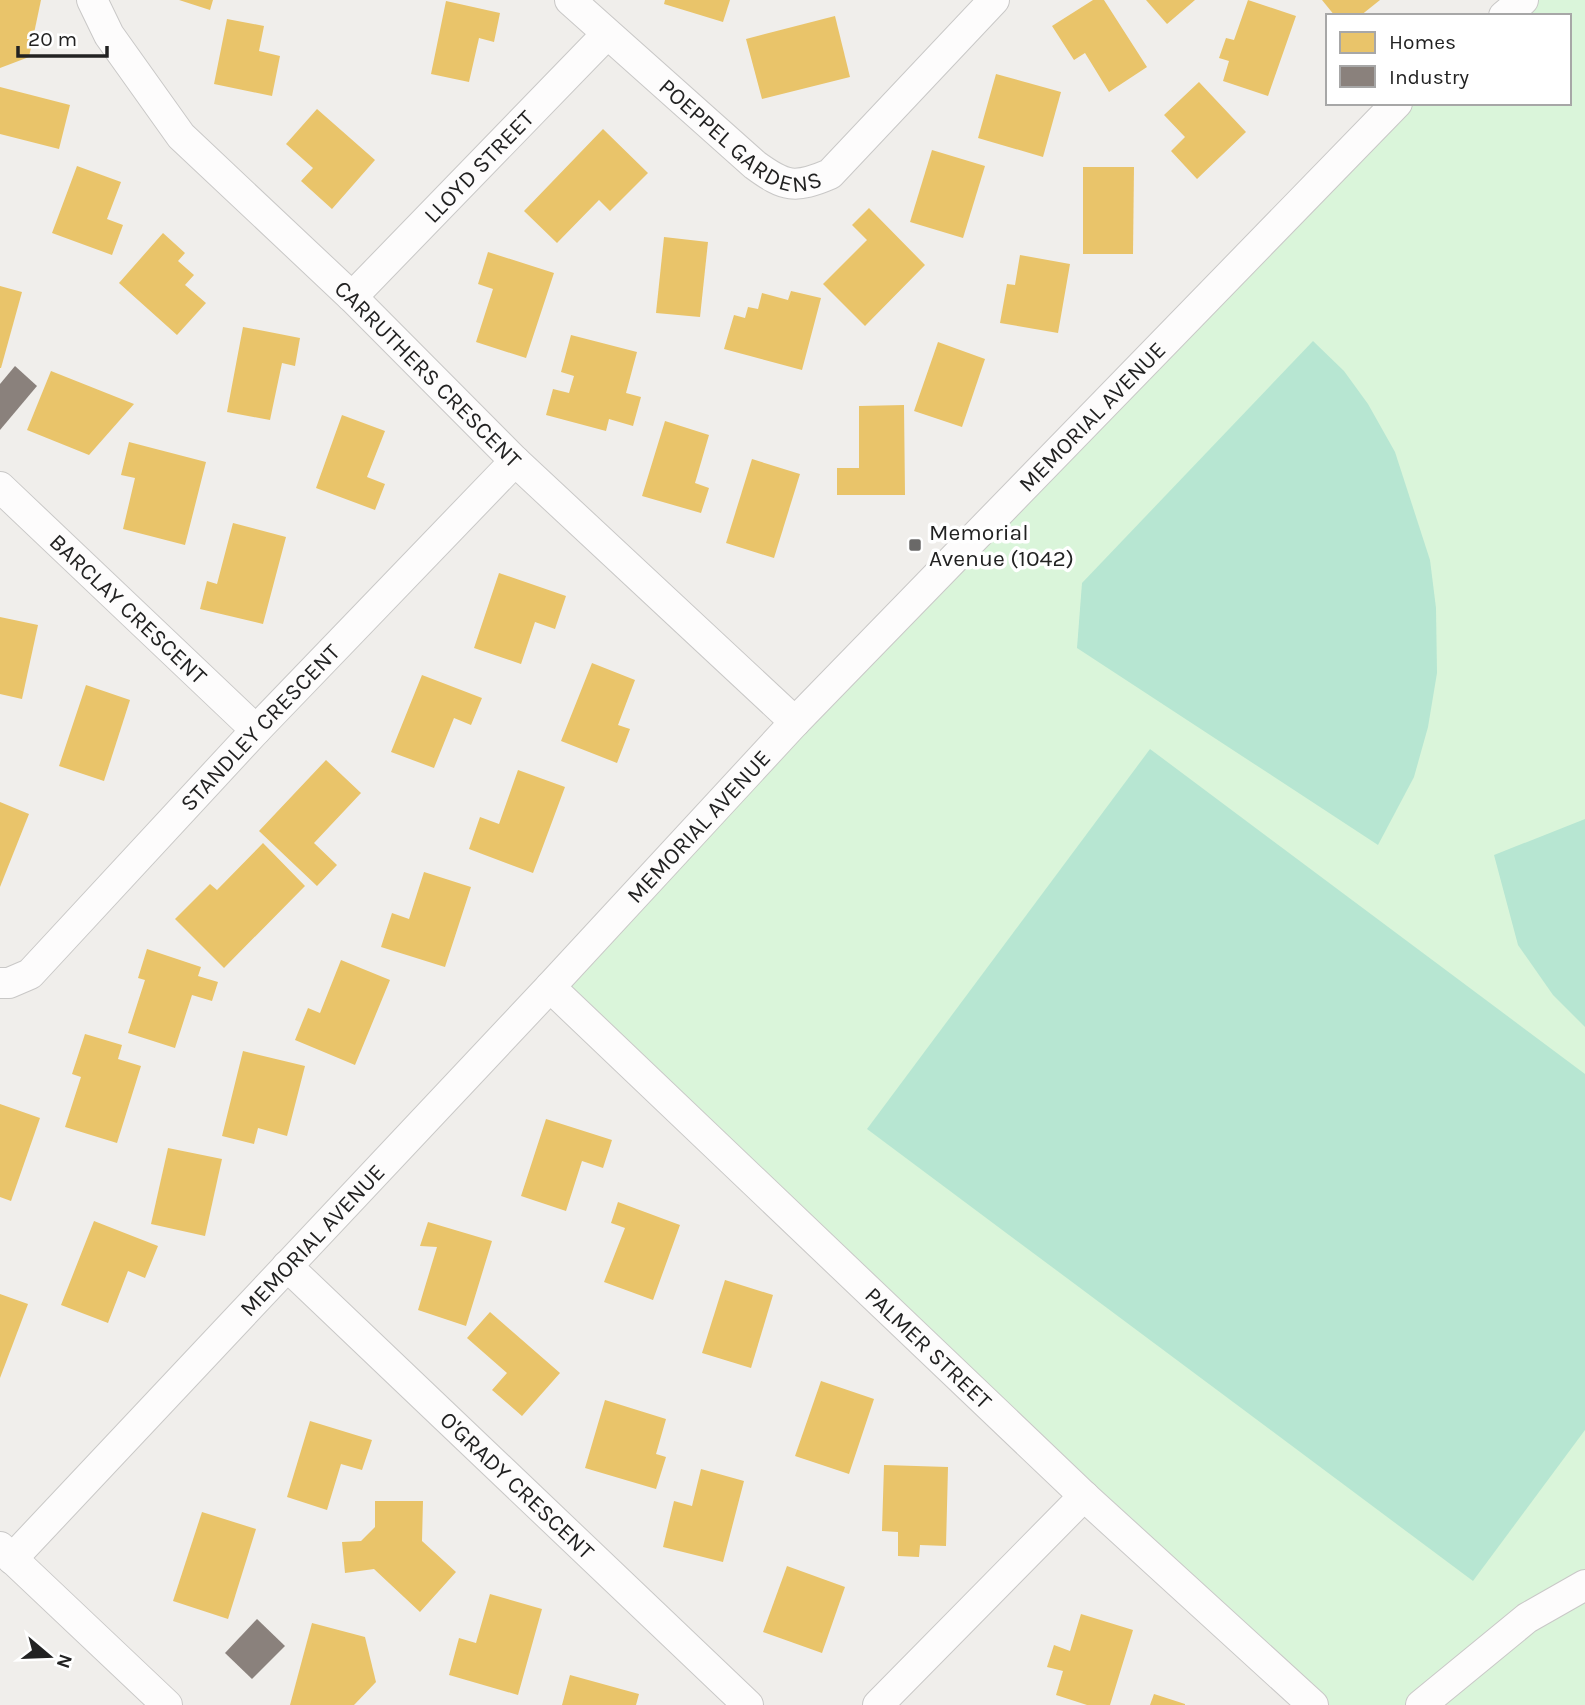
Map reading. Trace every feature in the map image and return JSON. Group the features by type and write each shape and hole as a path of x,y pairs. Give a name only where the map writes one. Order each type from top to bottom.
{"street":[{"name":"CARRUTHERS CRESCENT","path":"92,0 109,35 181,136 352,297 515,461 795,722"},
{"name":"POEPPEL GARDENS","path":"570,0 606,35 755,165 774,180 793,185 811,182 830,174 994,0"},
{"path":"1506,14 1523,0"},
{"name":"LLOYD STREET","path":"352,297 606,35"},
{"name":"MEMORIAL AVENUE","path":"6,1553 287,1266 795,722 1395,105"},
{"name":"STANDLEY CRESCENT","path":"0,983 9,984 30,974 256,730 515,461"},
{"name":"BARCLAY CRESCENT","path":"0,486 256,730"},
{"name":"PALMER STREET","path":"550,987 1084,1496 1313,1705"},
{"name":"O'GRADY CRESCENT","path":"287,1266 748,1705"},
{"path":"878,1705 1084,1496"},
{"path":"6,1553 167,1705"},
{"path":"1421,1705 1527,1619 1585,1585"}],"green space":[{"path":"1523,0 1585,0 1585,1705 1313,1705 550,987 1395,105 1571,105 1571,14 1506,14"},
{"path":"1313,341 1344,371 1368,404 1395,452 1430,560 1436,608 1437,673 1428,727 1414,777 1378,845 1077,648 1082,583"},
{"path":"1150,749 1585,1074 1585,1430 1473,1581 867,1129"},
{"path":"1585,819 1585,1027 1553,995 1518,945 1494,855"}],"building: Homes":[{"path":"0,0 41,0 29,57 0,68"},
{"path":"179,0 213,0 210,10"},
{"path":"665,0 730,0 723,22 664,4"},
{"path":"1093,0 1104,0 1147,67 1109,92 1085,53 1074,60 1052,26"},
{"path":"1146,0 1195,0 1167,24"},
{"path":"1248,0 1296,16 1268,96 1223,81 1229,61 1219,58 1226,38 1234,40"},
{"path":"1322,0 1380,0 1362,14 1333,14"},
{"path":"446,1 500,13 494,42 479,38 469,82 431,74"},
{"path":"835,16 850,77 762,99 746,39"},
{"path":"227,19 264,26 259,51 280,56 272,96 214,84"},
{"path":"996,74 1061,92 1043,157 978,138"},
{"path":"1199,82 1246,132 1197,179 1171,151 1185,137 1164,115"},
{"path":"0,87 70,105 59,149 0,134"},
{"path":"317,109 375,160 332,209 301,181 313,168 286,144"},
{"path":"603,129 648,173 610,211 599,200 557,243 524,211"},
{"path":"932,150 985,166 963,238 910,222"},
{"path":"77,166 121,182 107,219 123,225 112,255 52,233"},
{"path":"1083,167 1134,167 1133,254 1083,254"},
{"path":"869,208 925,265 865,326 823,284 867,240 852,225"},
{"path":"163,233 185,253 178,261 194,275 185,285 206,303 177,335 119,283"},
{"path":"664,237 708,242 700,317 656,313"},
{"path":"488,252 554,273 526,358 476,342 493,289 478,284"},
{"path":"1020,255 1070,264 1058,333 1000,323 1007,284 1015,285"},
{"path":"0,286 22,292 1,368 0,368"},
{"path":"791,291 821,298 802,370 724,349 734,315 745,318 748,307 758,309 762,293 788,300"},
{"path":"243,327 300,338 295,366 282,363 270,420 227,412"},
{"path":"571,335 637,352 626,393 641,397 633,426 609,419 606,431 546,415 553,389 569,393 574,376 561,372"},
{"path":"938,342 985,359 962,427 914,411"},
{"path":"51,371 134,404 89,455 27,430"},
{"path":"904,405 905,495 837,495 837,468 859,468 859,406"},
{"path":"342,415 385,431 367,477 385,484 375,510 316,488"},
{"path":"665,421 709,435 695,483 709,488 701,513 642,496"},
{"path":"129,442 206,462 185,545 123,529 135,478 121,475"},
{"path":"752,459 800,474 774,558 726,543"},
{"path":"233,523 286,537 263,624 200,609 207,581 217,584"},
{"path":"499,573 566,596 555,629 535,622 521,664 474,648"},
{"path":"0,617 38,625 22,699 0,694"},
{"path":"592,663 635,680 618,725 630,729 617,763 561,741"},
{"path":"422,675 482,698 471,725 454,718 434,768 391,752"},
{"path":"86,685 130,700 104,781 59,766"},
{"path":"326,760 361,793 314,843 337,865 317,886 259,831"},
{"path":"518,770 565,787 533,873 469,849 480,817 499,824"},
{"path":"0,802 29,814 0,887"},
{"path":"263,843 305,886 224,968 175,919 210,884 217,890"},
{"path":"424,872 471,887 445,967 381,947 392,913 409,919"},
{"path":"147,949 201,967 198,976 218,982 212,1001 192,995 175,1048 128,1033 145,980 138,978"},
{"path":"341,960 390,980 355,1065 295,1040 308,1008 320,1013"},
{"path":"85,1034 122,1045 118,1059 141,1066 117,1143 65,1127 81,1077 72,1074"},
{"path":"243,1051 305,1066 287,1136 258,1128 254,1144 222,1136"},
{"path":"0,1104 40,1118 11,1201 0,1197"},
{"path":"546,1119 612,1140 603,1168 582,1161 566,1211 521,1196"},
{"path":"168,1148 222,1159 205,1236 151,1224"},
{"path":"618,1202 680,1225 653,1300 604,1282 625,1228 611,1223"},
{"path":"94,1221 158,1246 145,1278 128,1271 108,1323 61,1305"},
{"path":"428,1222 492,1241 466,1326 418,1310 437,1247 420,1246"},
{"path":"725,1280 773,1295 751,1368 702,1353"},
{"path":"0,1294 28,1304 0,1378"},
{"path":"490,1312 560,1373 522,1416 492,1390 507,1373 467,1338"},
{"path":"821,1381 874,1399 849,1474 795,1456"},
{"path":"605,1400 666,1419 656,1454 666,1457 656,1489 585,1468"},
{"path":"310,1421 372,1440 362,1470 341,1464 327,1510 287,1497"},
{"path":"884,1465 948,1467 946,1546 920,1545 919,1557 898,1556 898,1532 882,1531"},
{"path":"701,1469 744,1481 723,1562 663,1547 674,1501 692,1506"},
{"path":"375,1501 423,1501 422,1541 456,1572 420,1612 374,1569 345,1573 342,1542 361,1541 375,1527"},
{"path":"202,1512 256,1529 228,1619 173,1601"},
{"path":"787,1566 845,1587 822,1653 763,1632"},
{"path":"490,1594 542,1609 518,1695 449,1675 459,1638 476,1643"},
{"path":"1081,1614 1133,1630 1110,1705 1087,1705 1056,1695 1063,1671 1047,1667 1054,1645 1070,1651"},
{"path":"312,1623 365,1637 376,1682 354,1705 290,1705"},
{"path":"570,1675 639,1694 636,1705 562,1705"},
{"path":"1154,1694 1185,1704 1185,1705 1150,1705"}],"building: Industry":[{"path":"15,366 37,386 0,430 0,384"},
{"path":"257,1619 285,1646 252,1679 225,1653"}],"place":[{"name":"Memorial Avenue (1042)","path":"915,545"}]}
